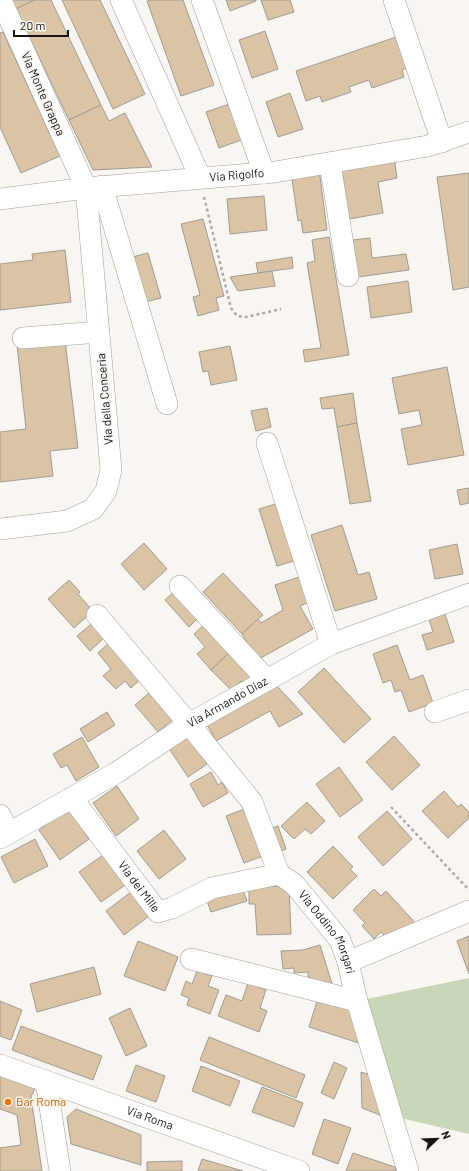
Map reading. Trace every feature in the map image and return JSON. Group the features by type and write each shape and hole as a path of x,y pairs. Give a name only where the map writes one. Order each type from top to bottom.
{"street":[{"name":"Via Monte Grappa","path":"1,0 94,187"},
{"path":"121,0 200,177"},
{"path":"202,0 264,173"},
{"path":"394,0 442,142"},
{"name":"Via Rigolfo","path":"0,199 94,187 200,177 264,173 428,146 469,132"},
{"path":"330,163 348,276"},
{"name":"Via della Conceria","path":"0,529 67,521 93,509 106,490 111,470 99,332 94,187"},
{"path":"94,187 167,404"},
{"path":"23,338 99,332"},
{"path":"267,443 331,644"},
{"path":"180,586 267,680"},
{"name":"Via Armando Diaz","path":"3,829 72,798 116,773 189,724 331,644 469,594"},
{"path":"96,615 189,724 252,802 279,874"},
{"path":"435,712 469,700"},
{"name":"Via dei Mille","path":"72,798 158,912 172,908 212,888 279,874"},
{"name":"Via Oddino Morgari","path":"279,874 294,884 340,940 348,962 357,1001 408,1171"},
{"path":"348,962 469,911"},
{"path":"191,959 357,1001"},
{"name":"Via Roma","path":"0,1065 299,1171"},
{"path":"46,1081 60,1171"}],"path":[{"path":"200,177 231,308 237,316 246,317 281,310"},
{"path":"391,807 469,890"}],"green space":[{"path":"469,978 469,1134 392,1116 357,1001"}],"building":[{"path":"12,0 34,0 16,9"},
{"path":"34,0 51,0 101,105 69,120 16,9"},
{"path":"62,0 100,0 145,94 113,109"},
{"path":"183,0 214,85 181,96 147,1"},
{"path":"226,0 256,0 256,1 230,11"},
{"path":"261,0 290,0 294,12 268,20"},
{"path":"265,31 278,69 252,78 239,40"},
{"path":"3,32 60,156 21,173 0,127 0,33"},
{"path":"402,35 413,66 402,70 404,77 372,88 369,80 349,87 351,92 322,102 320,96 306,101 296,71"},
{"path":"290,93 303,129 278,137 266,102"},
{"path":"232,103 244,139 219,148 206,112"},
{"path":"101,105 109,121 125,113 152,167 93,170 69,120"},
{"path":"394,157 397,178 378,182 383,213 349,219 341,165"},
{"path":"319,169 327,230 303,233 301,220 298,221 291,172"},
{"path":"469,173 469,287 453,290 437,177"},
{"path":"264,196 267,230 230,234 227,199"},
{"path":"203,219 224,296 216,298 219,310 198,316 193,297 200,295 181,224"},
{"path":"329,237 349,355 305,362 303,350 321,348 307,263 315,261 312,240"},
{"path":"370,238 372,258 406,254 409,270 358,277 353,240"},
{"path":"65,250 71,302 0,310 0,264 33,260 32,254"},
{"path":"148,253 161,298 141,303 128,258"},
{"path":"292,257 293,268 258,273 256,263"},
{"path":"272,271 275,286 238,291 230,277"},
{"path":"408,281 412,312 371,318 367,287"},
{"path":"65,340 78,448 50,451 53,476 0,482 0,432 26,429 17,345"},
{"path":"230,346 237,380 211,385 208,371 203,372 199,352"},
{"path":"447,367 464,455 408,465 401,429 422,425 419,410 399,414 392,378"},
{"path":"353,393 357,423 337,427 334,408 322,409 320,398"},
{"path":"267,408 271,427 256,431 251,411"},
{"path":"357,423 371,501 350,504 337,427"},
{"path":"469,488 469,503 460,505 457,490"},
{"path":"279,503 297,560 277,566 259,509"},
{"path":"342,525 358,575 369,572 377,599 335,611 311,535"},
{"path":"144,543 167,569 144,590 121,564"},
{"path":"457,544 463,574 435,579 429,550"},
{"path":"223,573 263,615 242,634 203,592"},
{"path":"302,576 309,602 300,606 313,629 257,660 242,634 258,619 261,623 283,610 275,585"},
{"path":"69,580 80,592 78,594 93,611 74,628 48,599"},
{"path":"177,589 201,615 189,627 165,600"},
{"path":"444,611 454,642 427,650 422,635 433,632 428,616"},
{"path":"95,621 107,635 90,651 77,636"},
{"path":"207,622 232,650 211,670 197,654 205,647 194,634"},
{"path":"112,640 144,676 131,688 125,681 116,689 103,676 111,669 98,653"},
{"path":"397,645 410,680 423,675 433,703 409,712 401,690 395,692 391,680 383,683 373,654"},
{"path":"232,650 256,675 244,685 241,681 231,690 211,670"},
{"path":"324,668 371,719 344,743 298,692"},
{"path":"275,684 303,714 279,727 270,711 216,741 206,723"},
{"path":"149,693 172,720 158,732 135,705"},
{"path":"107,712 115,725 88,742 80,729"},
{"path":"188,733 207,764 188,777 168,747"},
{"path":"394,736 420,765 392,790 366,762"},
{"path":"82,737 99,767 76,781 67,765 61,768 53,754"},
{"path":"339,767 363,800 340,817 316,784"},
{"path":"211,772 218,785 222,782 228,793 203,807 190,784"},
{"path":"117,786 139,819 116,836 93,803"},
{"path":"444,791 458,807 461,804 469,812 469,818 448,838 422,811"},
{"path":"307,802 325,821 311,834 305,829 294,839 281,826"},
{"path":"68,808 89,839 60,860 39,830"},
{"path":"247,808 266,855 244,863 226,816"},
{"path":"387,811 412,839 383,866 358,837"},
{"path":"278,826 286,849 276,853 267,830"},
{"path":"164,830 186,859 159,879 137,851"},
{"path":"35,839 48,866 14,883 1,857"},
{"path":"333,846 353,867 350,869 357,876 333,899 307,872"},
{"path":"106,853 128,883 101,902 79,872"},
{"path":"289,886 291,934 257,935 255,904 249,904 249,887"},
{"path":"242,887 247,901 211,912 206,898"},
{"path":"374,889 381,896 386,891 419,927 389,940 381,932 374,939 362,926 365,923 353,910"},
{"path":"131,892 149,916 124,935 106,911"},
{"path":"469,936 469,974 457,941"},
{"path":"138,941 178,957 165,991 124,976"},
{"path":"320,945 333,987 308,977 308,972 294,973 294,968 283,969 281,951 303,950"},
{"path":"94,967 101,994 37,1012 30,984"},
{"path":"197,971 212,976 208,986 219,990 210,1014 187,1005 189,998 181,995 186,981 192,984"},
{"path":"248,983 266,990 260,1008 267,1011 259,1032 218,1016 226,995 242,1001"},
{"path":"318,998 353,1010 362,1044 309,1027"},
{"path":"0,1001 22,1010 11,1040 0,1036"},
{"path":"130,1008 147,1046 126,1056 109,1018"},
{"path":"21,1026 102,1056 93,1080 12,1050"},
{"path":"209,1037 305,1075 296,1098 200,1060"},
{"path":"334,1062 347,1068 334,1099 321,1093"},
{"path":"136,1065 165,1076 156,1102 126,1091"},
{"path":"201,1066 240,1081 230,1106 192,1091"},
{"path":"361,1072 374,1076 385,1117 362,1108"},
{"path":"0,1075 35,1088 31,1097 42,1171 0,1171 0,1148 21,1145 17,1115 0,1109"},
{"path":"262,1087 303,1103 294,1127 252,1112"},
{"path":"76,1109 141,1135 141,1165 71,1144 67,1117"},
{"path":"324,1119 351,1128 338,1164 312,1154"},
{"path":"353,1153 395,1167 396,1171 346,1171"},
{"path":"202,1159 243,1171 198,1171"},
{"path":"182,1161 182,1171 147,1171 147,1162"}],"place":[{"name":"Bar Roma","path":"8,1102"}]}
